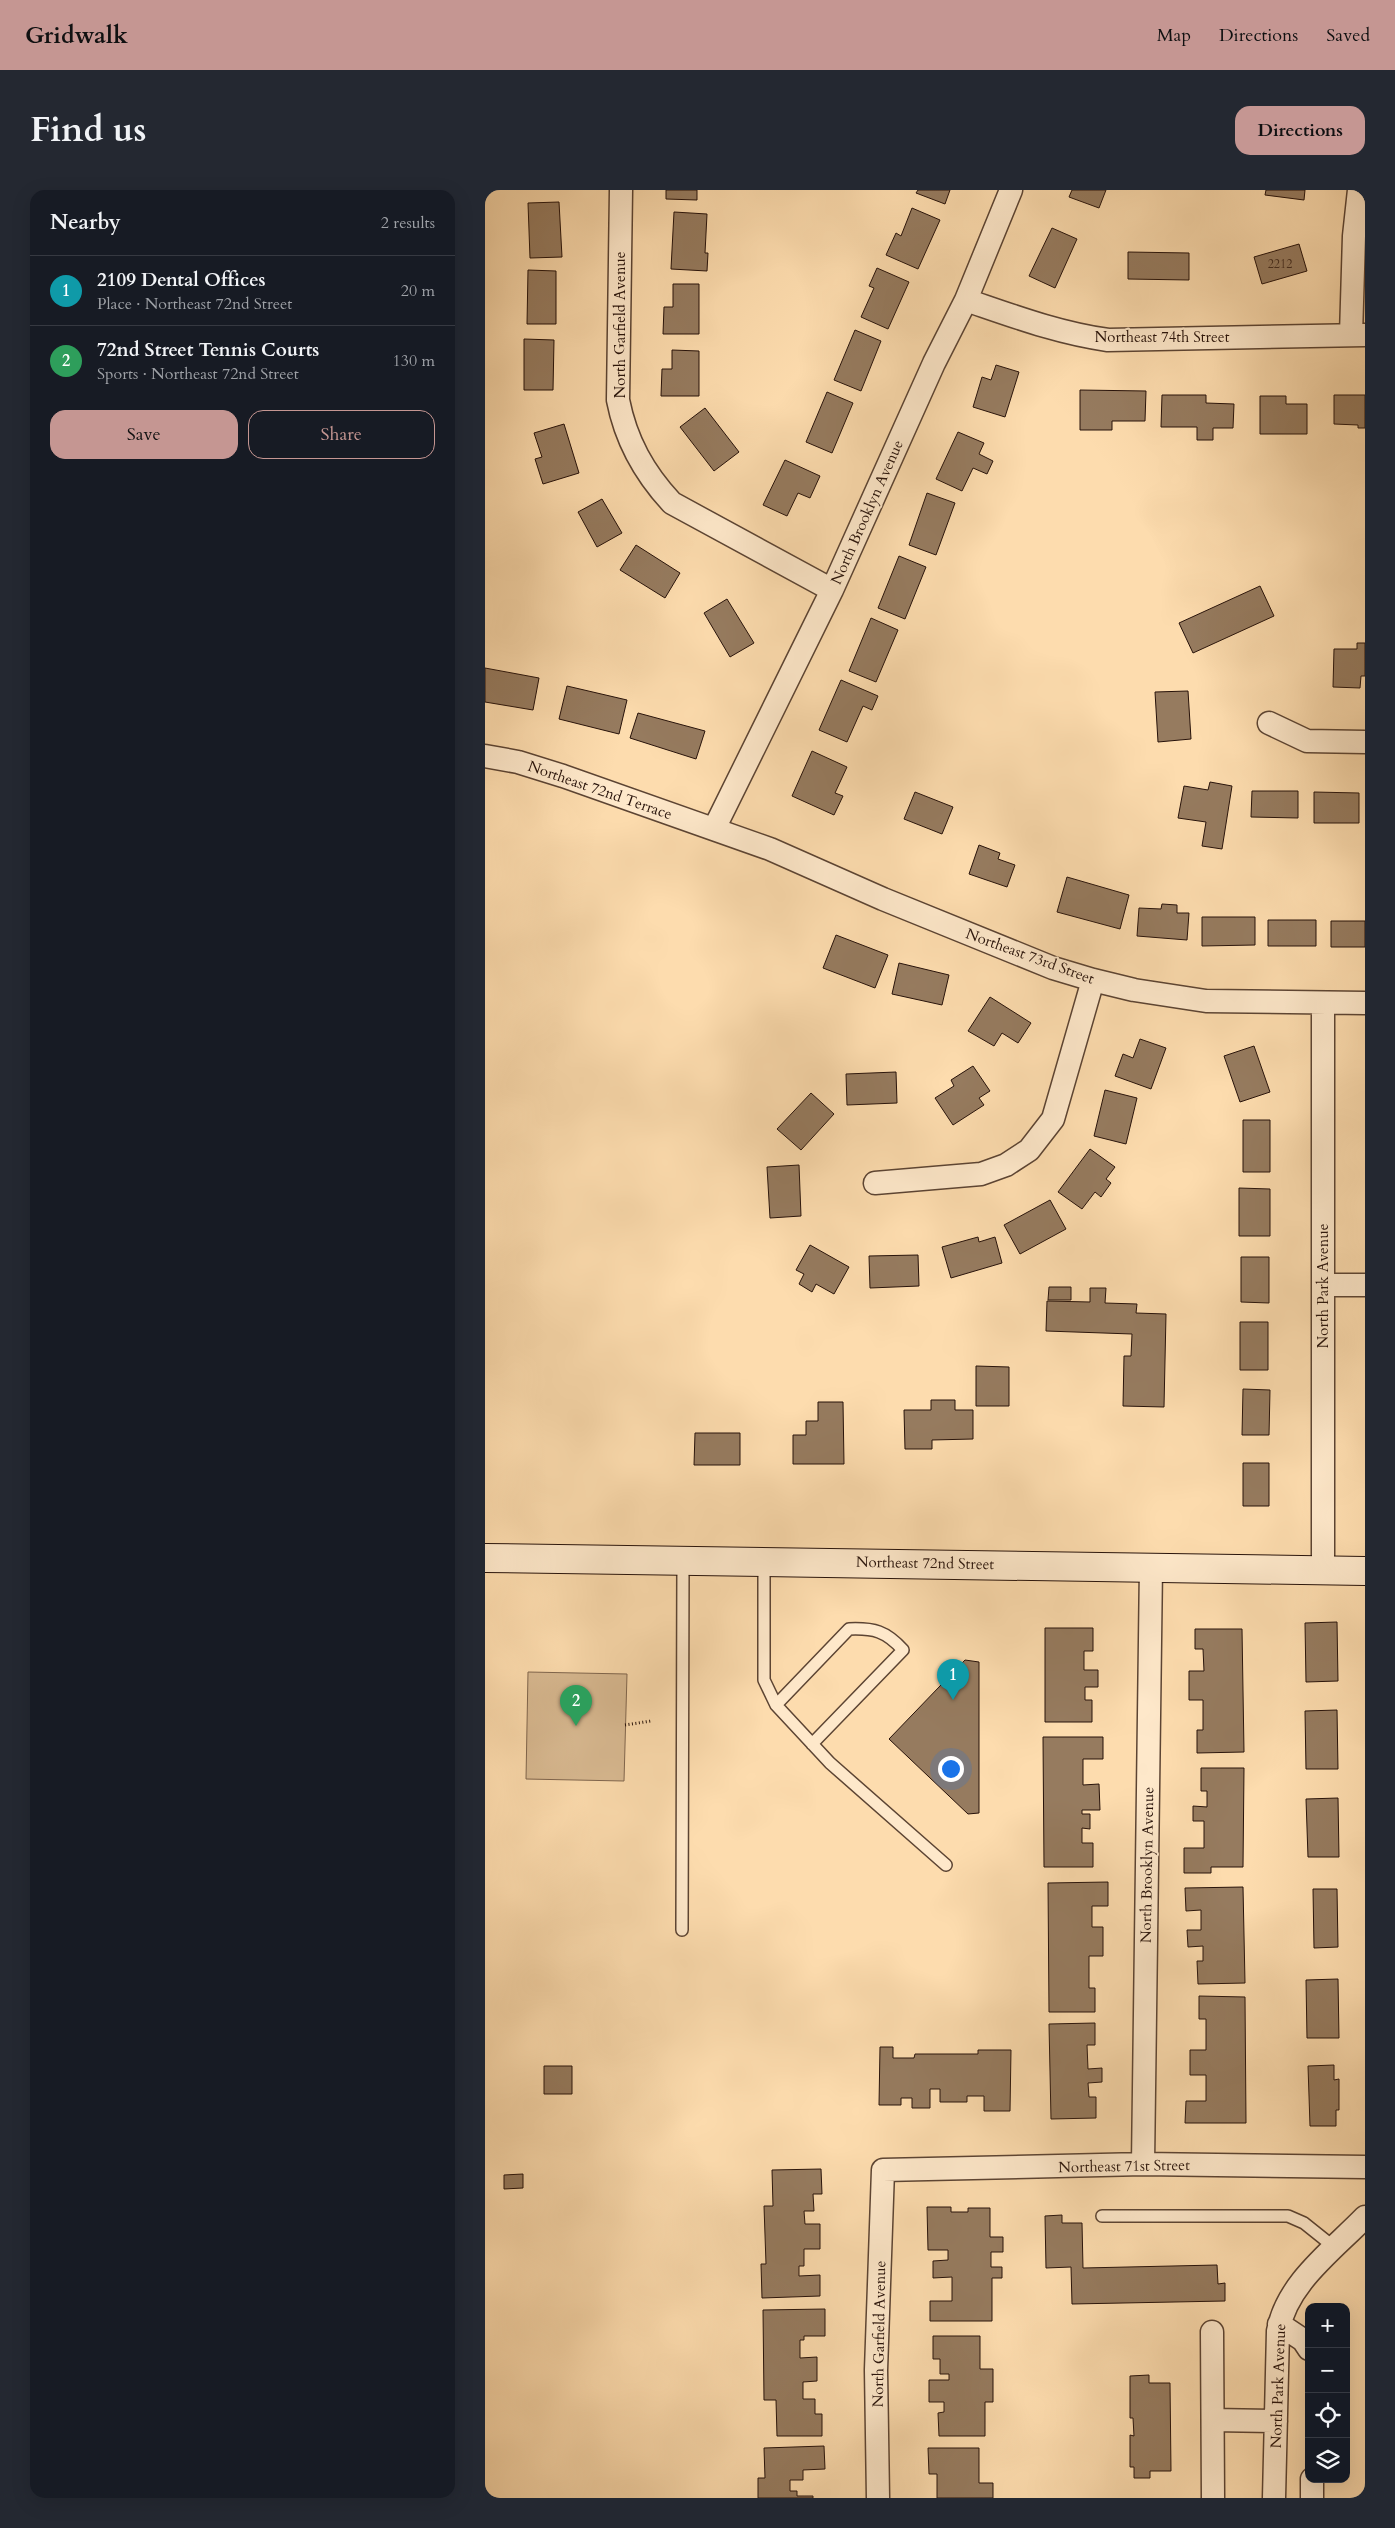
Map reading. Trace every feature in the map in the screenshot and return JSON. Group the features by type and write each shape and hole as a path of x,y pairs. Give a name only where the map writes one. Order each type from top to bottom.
{"main road":[{"name":"Northeast 72nd Street","path":"485,1558 1151,1566 1365,1571"}],"street":[{"name":"North Garfield Avenue","path":"621,190 618,400 625,429 637,457 653,482 672,503 832,590"},
{"name":"North Brooklyn Avenue","path":"714,830 832,590 934,364 966,300 1011,190"},
{"path":"1358,335 1353,245 1359,190"},
{"name":"Northeast 74th Street","path":"966,300 1045,328 1108,340 1358,335"},
{"path":"1269,723 1307,741 1365,742"},
{"name":"Northeast 72nd Terrace","path":"485,756 518,762 563,776 714,830"},
{"name":"Northeast 73rd Street","path":"714,830 770,849 883,899 1053,968 1093,980 1134,990 1206,1001 1365,1003"},
{"path":"875,1183 981,1174 1006,1165 1029,1150 1053,1119 1093,980"},
{"name":"North Park Avenue","path":"1323,1003 1323,1570"},
{"path":"1323,1285 1365,1285"},
{"name":"North Brooklyn Avenue","path":"1143,2164 1151,1566"},
{"name":"Northeast 71st Street","path":"883,2170 1143,2164 1365,2167"},
{"name":"North Garfield Avenue","path":"878,2498 876,2370 883,2170"},
{"name":"North Park Avenue","path":"1274,2498 1279,2324 1285,2304 1293,2292 1334,2247 1365,2217"},
{"path":"1279,2324 1303,2340 1308,2348"},
{"path":"1212,2332 1213,2498"},
{"path":"1213,2420 1276,2421"},
{"path":"1312,2483 1312,2498"}],"lane":[{"path":"682,1930 683,1560"},
{"path":"764,1562 764,1680 776,1705 812,1744 946,1865"},
{"path":"776,1705 849,1629 868,1628 891,1636 903,1650 812,1744"},
{"path":"1102,2216 1288,2216 1304,2223 1334,2247"}],"path":[{"path":"625,1725 651,1721"}],"shaded area":[{"path":"528,1672 627,1674 624,1781 526,1779"}],"building":[{"path":"666,190 697,190 697,200 666,199"},
{"path":"918,190 950,190 945,204 916,193"},
{"path":"1072,190 1106,190 1099,208 1069,197"},
{"path":"1266,190 1305,190 1304,200 1265,195"},
{"path":"559,202 562,257 530,258 528,203"},
{"path":"912,208 940,220 918,269 886,255 896,233 901,236"},
{"path":"674,212 707,214 705,253 708,253 707,271 671,269"},
{"path":"1052,228 1077,239 1055,288 1029,276"},
{"path":"1299,244 1307,271 1262,284 1254,257"},
{"path":"1128,252 1189,253 1189,280 1128,279"},
{"path":"877,268 909,282 888,329 861,317 874,288 869,286"},
{"path":"528,270 556,271 556,324 527,324"},
{"path":"673,284 699,284 699,334 663,334 664,307 673,307"},
{"path":"855,330 881,341 861,391 834,380"},
{"path":"524,339 554,340 553,390 524,390"},
{"path":"672,350 699,351 699,396 661,396 662,369 672,369"},
{"path":"996,365 1019,372 1005,417 973,407 982,377 991,380"},
{"path":"1080,390 1146,391 1145,421 1112,421 1112,430 1080,430"},
{"path":"827,392 853,403 832,453 806,442"},
{"path":"1162,395 1206,395 1206,403 1234,404 1233,428 1213,428 1213,440 1197,440 1197,427 1161,427"},
{"path":"1334,395 1365,395 1365,428 1358,428 1358,425 1334,424"},
{"path":"1260,396 1286,396 1286,404 1307,404 1307,434 1260,434"},
{"path":"705,408 739,452 714,471 680,427"},
{"path":"564,424 579,473 543,484 535,459 542,457 534,433"},
{"path":"958,432 984,443 979,454 993,461 987,474 973,468 962,491 936,479"},
{"path":"785,460 820,476 810,498 798,493 787,516 763,505"},
{"path":"927,493 955,503 936,555 909,545"},
{"path":"602,499 622,533 597,547 578,512"},
{"path":"636,545 680,573 665,598 620,570"},
{"path":"899,556 926,567 905,619 878,608"},
{"path":"1260,586 1274,616 1193,653 1179,623"},
{"path":"727,599 754,643 730,657 704,613"},
{"path":"871,618 898,630 876,682 849,671"},
{"path":"1357,643 1365,643 1365,676 1361,676 1360,688 1333,687 1334,649 1357,649"},
{"path":"485,668 539,678 533,710 485,702"},
{"path":"841,680 878,696 872,710 863,706 847,742 819,730"},
{"path":"567,686 627,700 619,734 559,719"},
{"path":"1188,691 1191,739 1158,742 1155,692"},
{"path":"638,713 705,731 696,759 630,738"},
{"path":"812,751 847,767 835,793 843,796 834,815 792,796"},
{"path":"1210,782 1232,786 1222,849 1202,846 1206,822 1178,818 1184,786 1208,790"},
{"path":"1252,791 1298,791 1298,818 1251,817"},
{"path":"915,792 953,807 942,834 904,819"},
{"path":"1314,792 1359,793 1359,823 1314,823"},
{"path":"979,845 1000,853 998,859 1015,865 1007,887 969,874"},
{"path":"1067,877 1129,895 1120,929 1057,912"},
{"path":"1162,904 1177,905 1177,913 1189,913 1187,940 1137,936 1139,908 1161,909"},
{"path":"1202,917 1255,917 1255,945 1202,946"},
{"path":"1268,920 1316,920 1316,946 1268,946"},
{"path":"1331,921 1365,921 1365,947 1331,947"},
{"path":"836,935 888,955 875,988 823,968"},
{"path":"899,963 949,975 942,1005 892,994"},
{"path":"990,997 1031,1023 1018,1043 1002,1033 994,1046 968,1031"},
{"path":"1140,1039 1166,1048 1151,1089 1115,1076 1123,1054 1133,1058"},
{"path":"1254,1046 1270,1092 1240,1102 1224,1056"},
{"path":"973,1066 990,1091 979,1098 984,1105 953,1125 935,1098 954,1086 951,1080"},
{"path":"896,1072 897,1103 847,1105 846,1074"},
{"path":"1105,1090 1137,1098 1126,1144 1094,1136"},
{"path":"811,1093 834,1114 801,1150 777,1129"},
{"path":"1243,1120 1270,1120 1270,1172 1243,1172"},
{"path":"1090,1149 1115,1167 1106,1179 1111,1183 1101,1197 1095,1192 1082,1209 1058,1192"},
{"path":"799,1165 801,1216 770,1218 767,1167"},
{"path":"1239,1188 1270,1189 1270,1236 1239,1236"},
{"path":"1050,1200 1066,1229 1020,1254 1004,1225"},
{"path":"978,1237 979,1242 995,1237 1002,1263 951,1278 942,1247"},
{"path":"810,1245 849,1267 834,1294 816,1284 812,1292 799,1284 804,1274 796,1270"},
{"path":"918,1255 919,1286 870,1288 869,1256"},
{"path":"1241,1257 1269,1257 1269,1303 1241,1302"},
{"path":"1049,1287 1071,1287 1071,1300 1048,1300"},
{"path":"1090,1288 1106,1288 1105,1303 1137,1304 1136,1313 1166,1314 1164,1407 1123,1406 1124,1356 1131,1356 1132,1334 1046,1331 1047,1301 1090,1302"},
{"path":"1240,1322 1268,1322 1268,1370 1240,1370"},
{"path":"976,1366 1009,1367 1009,1406 976,1406"},
{"path":"1243,1389 1270,1390 1269,1435 1242,1435"},
{"path":"931,1400 955,1400 955,1410 973,1410 973,1439 932,1440 932,1449 905,1449 904,1410 931,1410"},
{"path":"818,1402 843,1402 844,1464 793,1464 793,1435 806,1435 806,1421 818,1421"},
{"path":"695,1433 740,1433 740,1465 694,1465"},
{"path":"1243,1463 1269,1463 1269,1506 1243,1506"},
{"path":"1337,1622 1338,1681 1306,1682 1305,1623"},
{"path":"1045,1628 1093,1628 1093,1651 1084,1651 1084,1670 1098,1670 1098,1687 1085,1687 1085,1700 1092,1700 1092,1722 1045,1722"},
{"path":"1195,1629 1242,1629 1244,1752 1197,1753 1197,1730 1203,1730 1203,1700 1189,1700 1189,1671 1204,1671 1203,1649 1195,1649"},
{"path":"965,1660 979,1662 979,1813 968,1814 889,1739"},
{"path":"1337,1710 1338,1769 1306,1769 1305,1711"},
{"path":"1043,1737 1103,1737 1103,1759 1083,1759 1083,1785 1099,1784 1100,1810 1082,1810 1082,1814 1090,1814 1090,1829 1082,1828 1082,1843 1093,1843 1093,1867 1044,1867"},
{"path":"1201,1768 1244,1768 1243,1867 1211,1867 1211,1873 1184,1873 1184,1848 1204,1848 1204,1821 1193,1821 1193,1806 1207,1807 1207,1791 1201,1791"},
{"path":"1338,1798 1339,1857 1308,1857 1306,1799"},
{"path":"1108,1882 1108,1906 1092,1906 1092,1927 1103,1927 1103,1956 1089,1956 1089,1988 1095,1988 1095,2012 1049,2012 1048,1883"},
{"path":"1243,1887 1245,1983 1198,1984 1197,1961 1203,1961 1203,1946 1188,1947 1187,1930 1201,1930 1201,1910 1186,1911 1185,1888"},
{"path":"1313,1889 1337,1889 1338,1947 1314,1948"},
{"path":"1338,1979 1339,2038 1307,2038 1306,1980"},
{"path":"1199,1996 1245,1997 1246,2123 1185,2123 1186,2101 1206,2101 1206,2075 1190,2075 1190,2050 1206,2050 1206,2019 1199,2019"},
{"path":"1095,2023 1095,2045 1087,2045 1088,2069 1102,2068 1102,2082 1088,2083 1089,2097 1096,2097 1096,2118 1051,2119 1049,2024"},
{"path":"880,2047 893,2047 893,2058 914,2058 915,2054 978,2054 978,2050 1011,2050 1010,2111 984,2111 984,2096 967,2096 967,2102 940,2102 940,2089 930,2089 930,2108 912,2108 912,2098 901,2098 901,2105 879,2105"},
{"path":"1334,2065 1334,2080 1339,2079 1339,2110 1336,2110 1336,2126 1310,2126 1308,2066"},
{"path":"544,2066 572,2066 572,2094 544,2094"},
{"path":"821,2169 822,2194 813,2194 814,2211 804,2211 805,2224 820,2224 820,2249 804,2249 804,2266 799,2266 799,2276 820,2275 820,2296 762,2298 761,2264 766,2264 764,2206 773,2206 772,2170"},
{"path":"523,2174 523,2188 504,2189 504,2175"},
{"path":"927,2207 951,2207 951,2212 968,2212 968,2208 990,2208 990,2237 1003,2237 1003,2252 991,2252 991,2267 1002,2267 1002,2278 992,2278 992,2321 930,2321 930,2301 952,2301 952,2277 933,2278 933,2261 948,2260 948,2250 928,2250"},
{"path":"1062,2215 1062,2223 1082,2223 1083,2268 1217,2265 1218,2284 1225,2283 1225,2301 1072,2304 1071,2267 1046,2268 1045,2216"},
{"path":"825,2309 825,2336 804,2336 804,2340 800,2340 800,2358 817,2357 817,2381 803,2382 803,2399 815,2399 815,2414 822,2414 822,2436 777,2436 776,2400 764,2400 763,2310"},
{"path":"933,2336 980,2336 980,2369 993,2369 993,2402 985,2402 985,2436 939,2436 938,2413 944,2412 944,2402 929,2402 929,2380 949,2380 949,2374 940,2374 940,2359 933,2359"},
{"path":"1149,2375 1149,2383 1170,2383 1171,2471 1150,2471 1150,2478 1134,2478 1134,2467 1130,2467 1130,2435 1134,2436 1133,2418 1130,2418 1130,2376"},
{"path":"824,2446 825,2469 803,2470 803,2480 790,2480 790,2491 797,2491 797,2496 813,2496 813,2498 758,2498 758,2478 765,2478 764,2448"},
{"path":"928,2448 979,2448 979,2483 993,2483 993,2498 937,2498 937,2474 929,2474"}],"place":[{"name":"2109 Dental Offices","path":"953,1700"},
{"name":"72nd Street Tennis Courts","path":"576,1726"}]}
